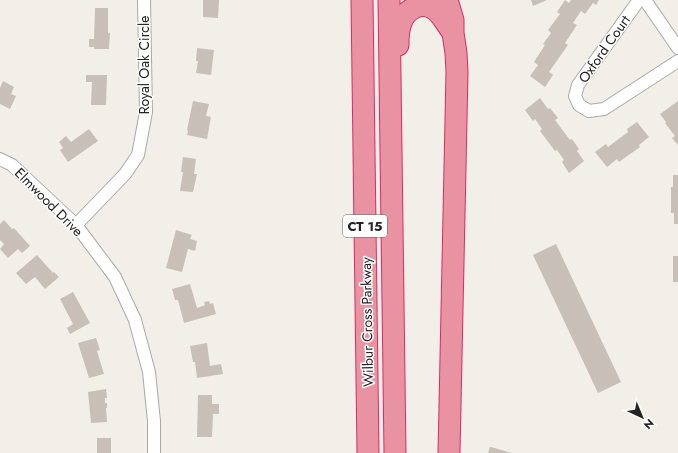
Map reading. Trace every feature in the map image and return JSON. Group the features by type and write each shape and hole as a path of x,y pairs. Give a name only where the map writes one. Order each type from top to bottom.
{"highway":[{"name":"Wilbur Cross Parkway","path":"362,0 368,453"},
{"name":"Wilbur Cross Parkway","path":"388,0 395,453"},
{"path":"448,0 453,20 457,72 449,453"},
{"path":"390,88 398,62 398,37 400,24 406,14 419,6 429,6 439,14 453,33"}],"street":[{"name":"Royal Oak Circle","path":"76,225 125,174 138,155 146,112 144,0"},
{"name":"Oxford Court","path":"639,0 578,85 575,96 579,105 588,111 604,109 678,61"},
{"path":"645,0 678,48"},
{"name":"Elmwood Drive","path":"0,159 12,165 76,225 115,277 134,320 149,372 154,421 154,453"}],"building":[{"path":"203,0 219,0 218,18 203,17"},
{"path":"531,0 547,0 533,6"},
{"path":"565,0 569,3 571,0 599,0 596,5 593,3 585,14 581,11 573,23 577,25 565,43 568,45 549,72 553,75 545,87 530,76 538,65 534,62 545,45 543,44 551,33 548,30 560,14 557,12"},
{"path":"95,8 108,8 108,33 110,33 109,49 94,49 94,47 89,47 89,39 94,39"},
{"path":"197,48 214,50 211,75 196,73 198,61 196,61"},
{"path":"86,75 107,75 106,105 91,105 92,82 86,82"},
{"path":"3,81 14,87 11,94 16,96 10,109 0,104 0,88"},
{"path":"540,98 548,109 550,108 558,118 555,120 570,140 572,139 579,149 577,151 584,161 569,173 562,162 564,160 540,131 542,129 535,119 533,121 525,110"},
{"path":"193,101 209,104 206,116 211,117 207,139 187,135"},
{"path":"678,101 678,145 672,138 675,136 660,114"},
{"path":"637,122 649,137 639,145 640,147 619,162 617,159 607,167 595,152 606,144 608,147 628,132 627,129"},
{"path":"89,129 98,141 68,162 60,150 63,148 59,142 66,136 71,142"},
{"path":"183,157 196,159 194,174 197,174 193,192 180,191 183,172 181,172"},
{"path":"673,175 678,175 678,224 674,224 674,213 671,213 671,187 673,187"},
{"path":"4,220 12,229 14,228 30,246 22,253 18,249 8,258 0,249 4,244 0,240 0,224"},
{"path":"176,230 192,235 190,239 197,241 195,251 188,249 182,272 166,268"},
{"path":"556,244 621,382 598,393 533,255"},
{"path":"37,255 53,273 54,272 59,277 45,289 35,277 26,284 16,273"},
{"path":"673,256 678,256 678,282 673,282"},
{"path":"190,284 197,308 205,305 204,302 209,301 210,304 213,303 216,314 184,323 178,300 175,300 172,289"},
{"path":"73,292 90,323 70,334 67,328 73,324 60,299"},
{"path":"96,338 100,350 97,351 104,374 89,378 78,343"},
{"path":"207,343 210,366 221,364 223,374 197,378 195,362 193,362 190,346"},
{"path":"106,389 107,398 105,398 105,403 107,403 107,422 91,423 88,392"},
{"path":"198,395 212,395 212,404 219,404 219,414 213,414 212,437 197,437"},
{"path":"97,438 111,438 111,453 97,453"},
{"path":"491,447 512,453 488,453"}]}
